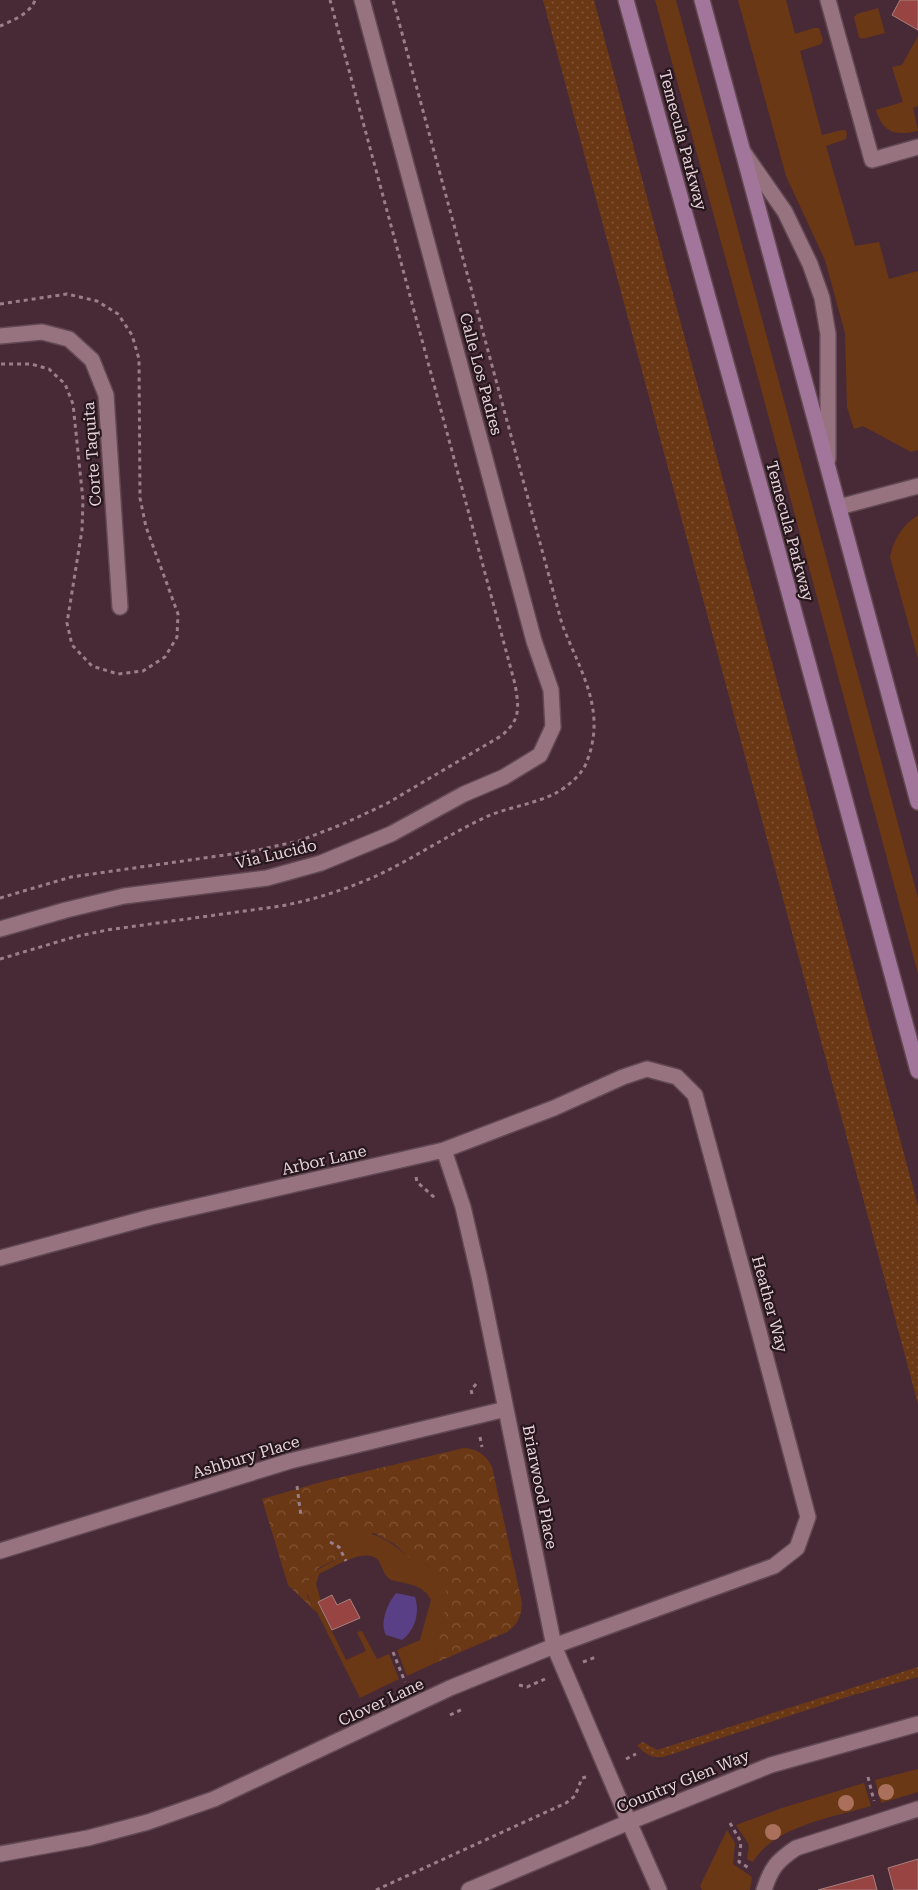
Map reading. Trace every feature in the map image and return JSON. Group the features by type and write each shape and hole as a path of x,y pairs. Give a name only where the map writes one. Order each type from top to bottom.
{"main road":[{"name":"Temecula Parkway","path":"626,0 918,1071"},
{"path":"702,0 918,802"}],"street":[{"name":"Calle Los Padres","path":"362,0 532,631 551,690 553,727 540,755"},
{"path":"828,0 872,160 918,147"},
{"path":"742,150 786,212 810,264 822,298 828,334 828,468"},
{"name":"Corte Taquita","path":"0,336 42,332 69,339 92,360 106,395 120,607"},
{"path":"839,507 918,486"},
{"name":"Via Lucido","path":"0,930 66,910 124,896 267,878 321,863 391,834 464,794 504,777 540,755"},
{"name":"Arbor Lane","path":"0,1258 151,1217 444,1150 554,1108 624,1077 647,1069"},
{"name":"Heather Way","path":"647,1069 677,1077 695,1095 808,1516 797,1548 774,1566"},
{"name":"Briarwood Place","path":"444,1150 463,1207 554,1646 659,1890"},
{"name":"Ashbury Place","path":"0,1551 290,1461 506,1410"},
{"name":"Clover Lane","path":"0,1854 88,1838 148,1822 214,1799 450,1688 554,1646 774,1566"},
{"name":"Country Glen Way","path":"469,1890 629,1822 771,1765 918,1724"},
{"path":"764,1890 768,1877 779,1860 796,1848 918,1809"}],"path":[{"path":"0,26 18,18 34,4 35,0"},
{"path":"0,898 71,877 253,851 299,841 343,824 386,804 501,736 512,728 517,716 518,704 515,684 330,0"},
{"path":"0,959 74,936 281,906 307,901 336,892 374,876 490,816 556,793 575,779 587,763 593,742 595,718 591,701 584,674 562,624 393,0"},
{"path":"412,1157 417,1182 430,1192 437,1201"},
{"path":"478,1378 476,1386 471,1390 482,1446"},
{"path":"296,1486 301,1516"},
{"path":"330,1542 339,1547 346,1561"},
{"path":"392,1652 405,1682"},
{"path":"376,1890 566,1803 575,1796 582,1778 636,1754"},
{"path":"868,1777 876,1804"}],"green space":[{"path":"543,0 594,0 918,1206 918,1404"},
{"path":"655,0 676,0 918,898 918,974 759,381"},
{"path":"738,0 786,0 795,34 819,28 823,40 821,44 800,51 822,135 842,130 845,130 847,133 846,139 826,146 855,246 879,242 889,279 918,271 918,450 911,452 863,426 854,429 847,407 845,333 825,260 786,176"},
{"path":"878,8 885,33 862,39 859,37 854,17 857,14"},
{"path":"918,36 918,106 913,108 918,131 897,133 882,124 876,110 903,102 892,67 902,65"},
{"path":"918,515 918,659 890,557 900,533"},
{"path":"464,1448 481,1453 492,1467 522,1603 518,1620 507,1632 433,1664 442,1624 446,1592 427,1565 414,1561 396,1545 374,1533 329,1546 335,1549 341,1557 318,1568 307,1596 315,1611 288,1585 262,1499 325,1481"},
{"path":"341,1531 368,1533 391,1543 409,1558 433,1569 441,1580 446,1592 444,1618 433,1664 407,1676 397,1650 420,1640 431,1600 428,1595 419,1588 388,1578 378,1560 373,1556 357,1557 319,1574 316,1584 321,1601 318,1603 346,1660 366,1651 357,1632 362,1631 377,1659 389,1654 399,1679 360,1698 317,1612 312,1606 308,1593 311,1573 341,1557 335,1549 329,1546 331,1537"},
{"path":"918,1667 918,1677 850,1696 663,1757 648,1755 637,1745 643,1742 657,1750"},
{"path":"918,1769 918,1792 881,1803 875,1780"},
{"path":"864,1783 871,1806 823,1819 790,1831 763,1850 753,1862 747,1859 749,1845 736,1825 782,1808"},
{"path":"727,1830 735,1843 733,1864 752,1877 750,1890 702,1890 700,1886"}],"shaded area":[{"path":"396,1593 415,1597 417,1609 413,1626 402,1640 386,1635 383,1625 385,1613"}],"building":[{"path":"900,0 918,0 918,30 892,15"},
{"path":"332,1595 337,1605 350,1599 360,1618 332,1630 318,1602"},
{"path":"918,1859 918,1890 894,1890 888,1868"},
{"path":"873,1875 877,1890 818,1890"}]}
